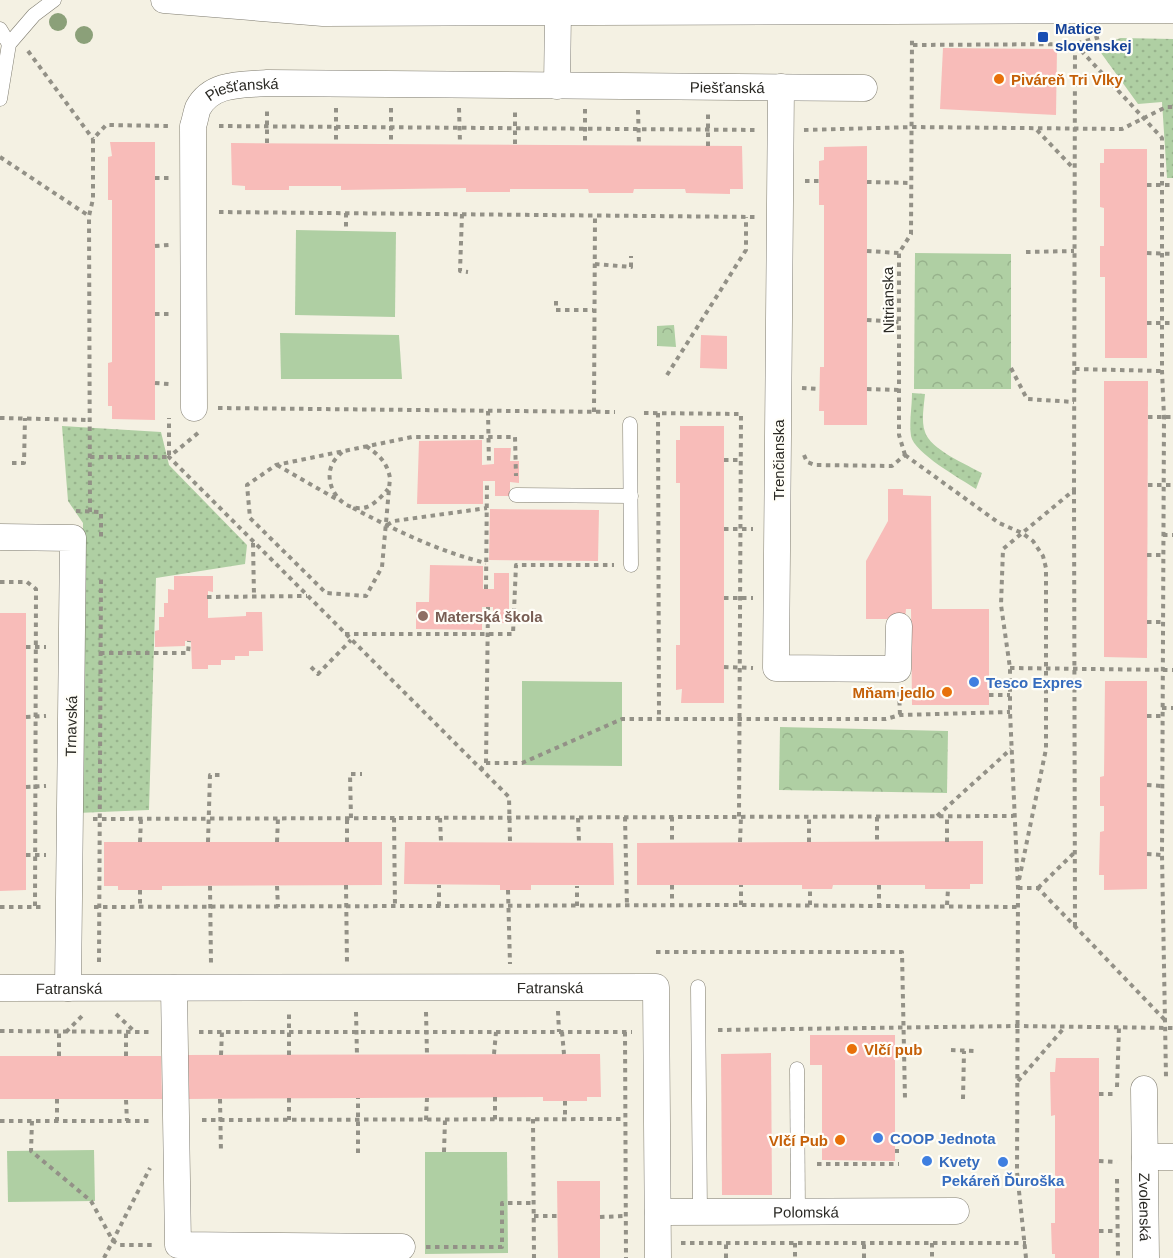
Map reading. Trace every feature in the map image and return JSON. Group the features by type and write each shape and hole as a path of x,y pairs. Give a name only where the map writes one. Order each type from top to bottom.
{"street":[{"path":"164,0 281,4 323,13 558,12 859,5 1173,10"},
{"path":"357,0 387,13"},
{"path":"557,86 558,12"},
{"name":"Piešťanská","path":"205,417 194,212 182,131 198,107 213,93 230,85 267,83 864,88"},
{"name":"Trenčianska","path":"781,87 776,668 898,669 899,626"},
{"name":"Trnavská","path":"0,537 73,538 68,988"},
{"name":"Fatranská","path":"0,988 656,987 658,1212 666,1251"},
{"path":"174,988 178,1245 402,1247"},
{"name":"Zvolenská","path":"1146,1258 1145,1157 1155,1085"},
{"name":"Zvolenská","path":"1145,1157 1173,1157"},
{"name":"Polomská","path":"658,1212 956,1211"}],"lane":[{"path":"0,99 9,44 34,15 54,0"},
{"path":"0,29 9,44"},
{"path":"630,424 631,565"},
{"path":"516,495 631,495"},
{"path":"698,987 700,1212"},
{"path":"797,1069 798,1212"}],"path":[{"path":"913,45 1075,44 1105,36"},
{"name":"Nitrianska","path":"904,455 899,435 899,253 911,234 912,39"},
{"path":"9,44 26,48 93,139 93,199 89,216 90,512"},
{"path":"1075,44 1162,138 1161,323 1164,417 1162,855 1165,1028 1155,1085"},
{"path":"1075,44 1075,929"},
{"path":"267,83 267,143"},
{"path":"336,84 336,143"},
{"path":"390,84 391,143"},
{"path":"459,84 460,143"},
{"path":"515,85 515,144"},
{"path":"585,86 585,145"},
{"path":"638,86 639,145"},
{"path":"708,87 708,146"},
{"path":"804,140 804,130 912,127 1122,129 1166,107 1173,107"},
{"path":"93,139 106,125 171,126 182,131 267,127 639,131 780,130"},
{"path":"1036,129 1074,169"},
{"path":"0,157 89,216"},
{"path":"170,167 170,189"},
{"path":"803,171 803,181"},
{"path":"867,183 911,183"},
{"path":"1147,185 1173,185"},
{"path":"194,212 780,217"},
{"path":"346,213 346,231"},
{"path":"462,214 459,272 468,272"},
{"path":"594,412 595,215"},
{"path":"667,375 746,250 746,216"},
{"path":"170,234 170,245"},
{"path":"867,251 899,253"},
{"path":"1026,252 1074,251"},
{"path":"1147,253 1173,254"},
{"path":"595,264 631,267 631,256"},
{"path":"556,301 556,310 593,310"},
{"path":"170,303 170,314"},
{"path":"867,320 900,322"},
{"path":"1147,323 1173,323"},
{"path":"1011,368 1027,399 1074,402"},
{"path":"1075,369 1162,371"},
{"path":"805,377 805,397"},
{"path":"170,384 170,395"},
{"path":"867,389 900,390"},
{"path":"169,407 169,457 509,797 510,842"},
{"path":"90,457 169,457 205,417 226,408"},
{"path":"488,411 489,465"},
{"path":"658,413 659,719"},
{"path":"1148,417 1173,417"},
{"path":"0,418 90,420"},
{"path":"12,463 24,463 25,418"},
{"path":"366,446 376,453 387,467 389,488 382,567 366,596 326,593 250,518 247,485 276,465 412,436 515,437 516,495"},
{"path":"804,445 807,462 815,465 892,466 904,455 999,522 1023,533 1033,541 1043,555 1046,568 1046,748 1018,888"},
{"path":"339,500 332,488 330,475 332,465 343,451"},
{"path":"724,460 741,460"},
{"path":"276,465 386,525 471,560 486,563"},
{"path":"486,589 487,481"},
{"path":"1148,485 1173,485"},
{"path":"353,508 367,507 389,488"},
{"path":"1026,1258 1017,1172 1018,888 1013,816 1010,668 1001,605 1003,549 1074,490"},
{"path":"386,525 394,521 487,508"},
{"path":"1163,535 1173,535"},
{"path":"254,542 254,597"},
{"path":"1147,555 1162,555"},
{"path":"345,634 513,634 516,565 631,565"},
{"path":"0,582 27,582 36,589 35,907"},
{"path":"207,597 308,596"},
{"path":"486,764 488,607"},
{"path":"1147,622 1163,622"},
{"path":"311,667 318,674 351,640"},
{"path":"72,652 188,653 189,641"},
{"path":"1010,668 1173,670"},
{"path":"989,695 1010,695"},
{"path":"1162,708 1173,708"},
{"path":"480,770 486,764 522,763 622,719 886,719 900,715 1010,712"},
{"path":"1147,716 1162,716"},
{"path":"937,816 1011,748"},
{"path":"347,842 350,774 362,774"},
{"path":"208,842 210,775 223,775"},
{"path":"1148,785 1162,786"},
{"path":"877,816 877,842"},
{"path":"100,819 1013,816"},
{"path":"625,817 627,906"},
{"path":"672,817 672,842"},
{"path":"740,842 741,817"},
{"path":"809,817 809,842"},
{"path":"946,842 947,817"},
{"path":"277,842 278,818"},
{"path":"394,818 394,906"},
{"path":"440,818 441,842"},
{"path":"578,818 579,842"},
{"path":"140,842 141,819"},
{"path":"1018,888 1038,888 1075,852"},
{"path":"1147,854 1162,855"},
{"path":"346,885 357,1055"},
{"path":"439,885 439,906"},
{"path":"672,885 672,906"},
{"path":"741,885 741,905"},
{"path":"879,885 879,906"},
{"path":"210,886 211,987"},
{"path":"277,886 278,907"},
{"path":"577,886 577,906"},
{"path":"1038,888 1165,1020"},
{"path":"947,906 948,889"},
{"path":"140,890 140,907"},
{"path":"508,890 510,987"},
{"path":"810,890 810,905"},
{"path":"99,908 741,905 1017,907"},
{"path":"656,952 902,952 905,1099"},
{"path":"289,987 289,1055"},
{"path":"425,988 427,1054"},
{"path":"698,1030 1017,1026 1173,1028"},
{"path":"1017,1082 1064,1027"},
{"path":"0,1031 657,1032"},
{"path":"59,1056 60,1031"},
{"path":"126,1031 126,1056"},
{"path":"220,1055 222,1032"},
{"path":"494,1054 496,1032"},
{"path":"562,1032 564,1054"},
{"path":"624,1032 626,1258"},
{"path":"951,1050 975,1051"},
{"path":"963,1099 964,1051"},
{"path":"1098,1094 1116,1094"},
{"path":"495,1097 495,1120"},
{"path":"289,1098 289,1120"},
{"path":"358,1098 358,1153"},
{"path":"426,1120 427,1098"},
{"path":"57,1099 57,1121"},
{"path":"220,1099 221,1153"},
{"path":"126,1100 127,1121"},
{"path":"565,1101 565,1119"},
{"path":"533,1119 534,1258"},
{"path":"0,1121 625,1119"},
{"path":"444,1152 445,1120"},
{"path":"32,1121 31,1151 91,1201 113,1241 120,1245 178,1245"},
{"path":"104,1258 154,1161"},
{"path":"1099,1161 1117,1162"},
{"path":"798,1164 899,1164"},
{"path":"402,1247 502,1247 502,1203 534,1203"},
{"path":"534,1216 558,1216"},
{"path":"600,1217 626,1216"},
{"path":"1099,1231 1117,1231"},
{"path":"666,1251 726,1243 1026,1243"},
{"path":"726,1243 726,1258"},
{"path":"864,1243 864,1258"},
{"path":"932,1243 932,1258"},
{"path":"795,1244 795,1258"}],"green space":[{"path":"1121,38 1173,39 1173,178 1167,178 1162,102 1138,104 1096,46"},
{"path":"296,230 396,232 395,317 295,315"},
{"path":"915,253 1011,254 1011,389 914,389"},
{"path":"674,325 676,347 657,346 657,326"},
{"path":"280,333 399,335 402,379 281,379"},
{"path":"912,393 925,394 923,423 928,438 950,456 982,473 976,489 929,458 914,443 910,431"},
{"path":"62,426 161,432 169,465 247,545 245,564 156,578 149,810 77,813 83,523 68,501"},
{"path":"522,681 622,682 622,766 522,765"},
{"path":"780,727 948,731 947,793 779,790"},
{"path":"94,1150 95,1201 8,1202 7,1151"},
{"path":"425,1152 507,1152 508,1253 425,1254"}],"building":[{"name":"Piváreň Tri Vlky","path":"943,48 1057,49 1056,115 940,109"},
{"path":"110,142 155,142 155,420 112,419 112,406 108,406 108,363 112,362 112,200 108,200 108,157 112,156"},
{"path":"231,143 742,146 743,189 730,189 730,194 686,193 685,189 634,189 633,193 589,193 588,189 510,189 510,192 466,192 466,188 341,190 341,186 289,186 289,190 245,190 245,186 232,185"},
{"path":"867,146 867,425 824,425 824,411 819,411 820,367 824,367 824,205 819,205 819,161 824,160 824,147"},
{"path":"1104,149 1147,149 1147,358 1105,358 1105,277 1100,277 1100,246 1104,246 1104,208 1100,207 1100,163 1104,163"},
{"path":"701,335 727,336 727,369 700,368"},
{"path":"1104,381 1148,381 1147,658 1104,657"},
{"path":"680,426 724,426 724,703 681,703 682,689 676,690 676,645 680,645 680,483 676,483 676,440 680,440"},
{"path":"482,440 482,465 494,464 494,448 511,448 510,461 519,461 519,483 510,482 510,496 495,496 495,481 483,481 483,504 417,504 419,441"},
{"path":"888,489 903,489 903,495 931,496 932,609 989,609 989,705 912,705 911,609 906,609 905,619 866,619 866,561 888,521"},
{"path":"490,509 599,510 598,561 489,560"},
{"path":"430,565 483,566 483,589 494,589 494,573 509,573 509,623 493,623 493,607 482,607 482,630 416,629 416,602 429,602"},
{"path":"174,576 213,576 213,592 208,591 208,618 246,616 246,612 262,612 263,651 249,651 249,656 235,656 235,660 221,660 221,665 208,665 208,669 192,669 191,641 185,641 185,646 155,647 155,631 159,630 159,617 164,617 164,603 168,603 168,589 174,590"},
{"path":"0,613 26,613 26,890 0,891"},
{"path":"1105,681 1147,681 1147,889 1104,890 1104,875 1099,875 1100,832 1104,831 1104,806 1100,806 1100,777 1104,776"},
{"path":"983,841 983,884 970,884 970,889 925,889 925,885 833,885 832,889 802,889 802,885 637,885 637,843"},
{"path":"104,842 382,842 382,885 162,886 162,890 118,890 118,886 104,886"},
{"path":"405,842 613,843 614,885 531,885 531,890 500,890 500,885 404,884"},
{"path":"810,1035 895,1035 895,1161 822,1160 822,1065 810,1065"},
{"path":"771,1053 772,1195 722,1195 721,1054"},
{"path":"600,1054 601,1097 587,1097 587,1101 543,1101 543,1097 185,1099 184,1055"},
{"path":"0,1056 161,1056 162,1099 0,1099"},
{"path":"1056,1058 1099,1058 1099,1258 1055,1258 1055,1254 1052,1254 1051,1223 1055,1223 1055,1115 1051,1116 1050,1072 1055,1072"},
{"path":"557,1181 600,1181 600,1258 558,1258"}],"place":[{"name":"Matice slovenskej","path":"1043,37"},
{"name":"Piváreň Tri Vlky","path":"999,79"},
{"name":"Materská škola","path":"423,616"},
{"name":"Tesco Expres","path":"974,682"},
{"name":"Mňam jedlo","path":"947,692"},
{"name":"Vlčí pub","path":"852,1049"},
{"name":"COOP Jednota","path":"878,1138"},
{"name":"Vlčí Pub","path":"840,1140"},
{"name":"Kvety","path":"927,1161"},
{"name":"Pekáreň Ďuroška","path":"1003,1162"}]}
